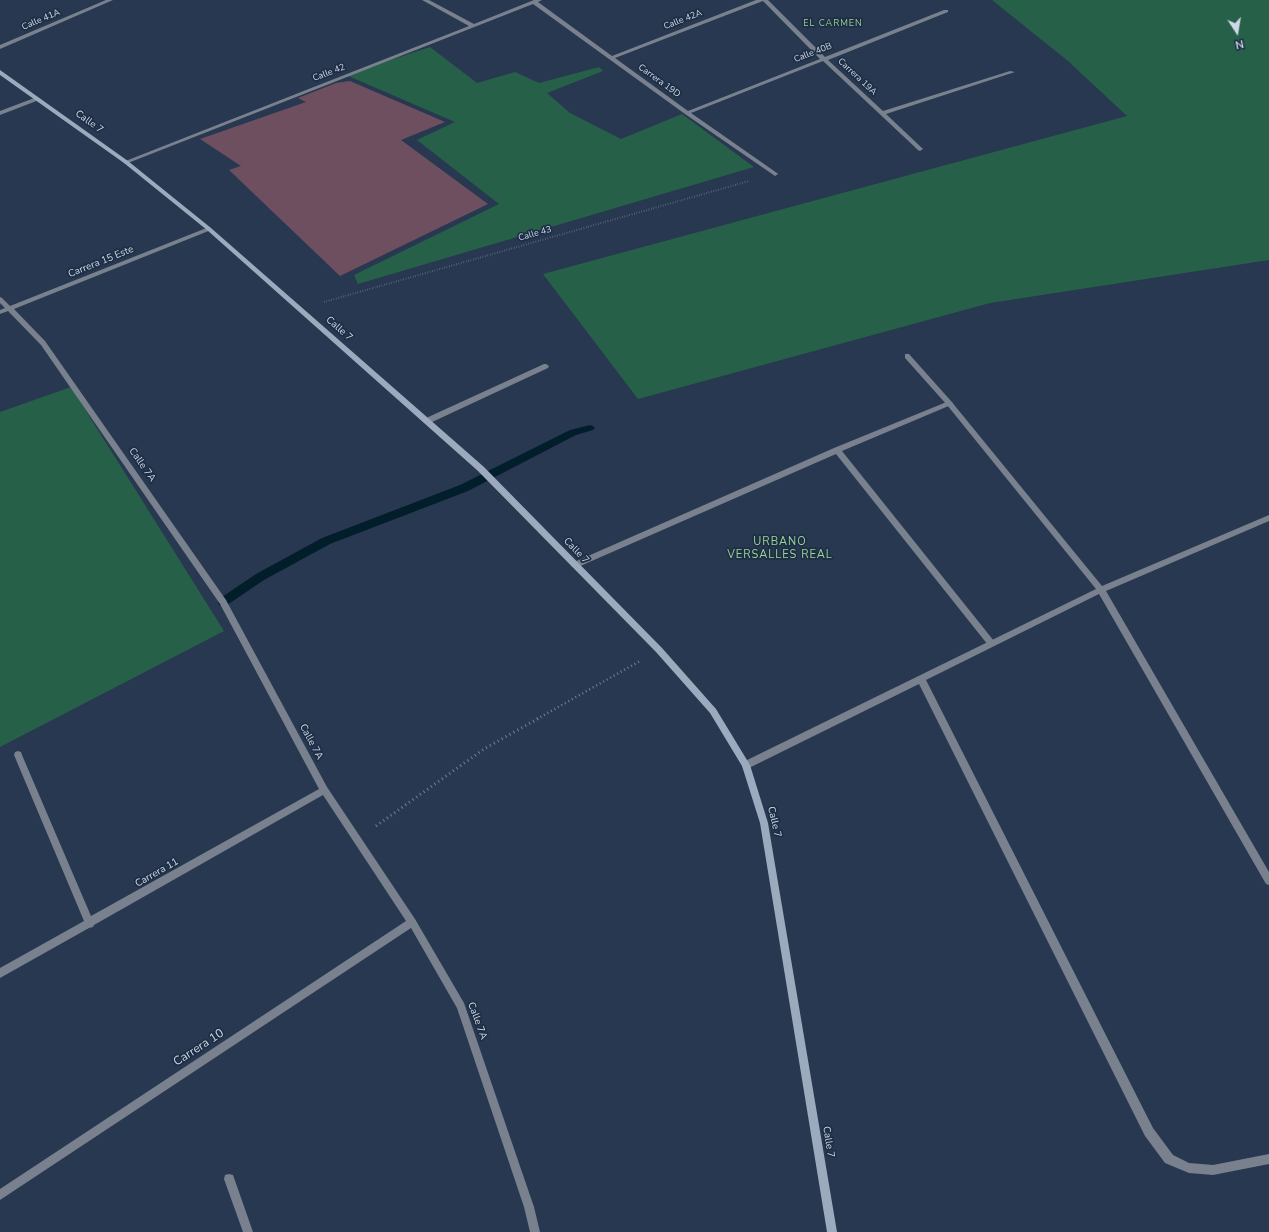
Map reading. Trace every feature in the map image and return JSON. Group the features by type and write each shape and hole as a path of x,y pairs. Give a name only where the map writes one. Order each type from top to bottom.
{"street":[{"name":"Calle 41A","path":"0,47 110,0"},
{"path":"425,0 474,26"},
{"name":"Calle 42A","path":"611,58 761,0"},
{"name":"Carrera 19A","path":"765,0 824,59 920,149"},
{"name":"Calle 42","path":"126,162 536,1"},
{"name":"Carrera 19D","path":"536,1 611,58 775,174"},
{"name":"Calle 40B","path":"687,113 946,11"},
{"name":"Calle 7","path":"0,72 126,162 209,229 481,469 659,650 713,711 746,765 764,823 832,1232"},
{"path":"882,113 1012,72"},
{"path":"0,113 37,99"},
{"name":"Carrera 15 Este","path":"0,312 11,309 209,229"},
{"name":"Calle 7A","path":"0,299 43,343 223,602 324,790 412,922 461,1006 529,1206 535,1232"},
{"path":"907,356 949,403 1100,590 1269,881"},
{"path":"427,421 546,366"},
{"path":"575,565 837,450 949,403"},
{"path":"837,450 992,643"},
{"path":"746,765 921,680 1100,590 1269,518"},
{"path":"921,680 1149,1132 1169,1159 1188,1168 1213,1170 1269,1159"},
{"path":"18,755 90,924"},
{"name":"Carrera 11","path":"0,973 90,924 324,790"},
{"name":"Carrera 10","path":"0,1195 412,922"},
{"path":"229,1179 248,1232"}],"path":[{"name":"Calle 43","path":"299,309 775,174"},
{"path":"357,839 484,749 659,650"}],"green space":[{"path":"992,0 1269,0 1269,260 990,303 638,399 543,274 1127,116 1068,61"},
{"path":"430,47 477,83 515,72 539,83 599,67 603,71 547,93 570,113 621,139 682,114 754,167 358,284 354,275 499,204 417,140 455,122 346,75"},
{"path":"71,387 224,631 0,747 0,412"}],"building":[{"path":"350,81 445,122 401,140 488,204 340,276 229,170 241,166 200,139 306,102 298,98 336,83"}],"waterway":[{"path":"223,602 260,577 326,541 464,488 573,432 590,428"}],"district":[{"name":"EL CARMEN","path":"833,24"},
{"name":"URBANO VERSALLES REAL","path":"780,548"}]}
